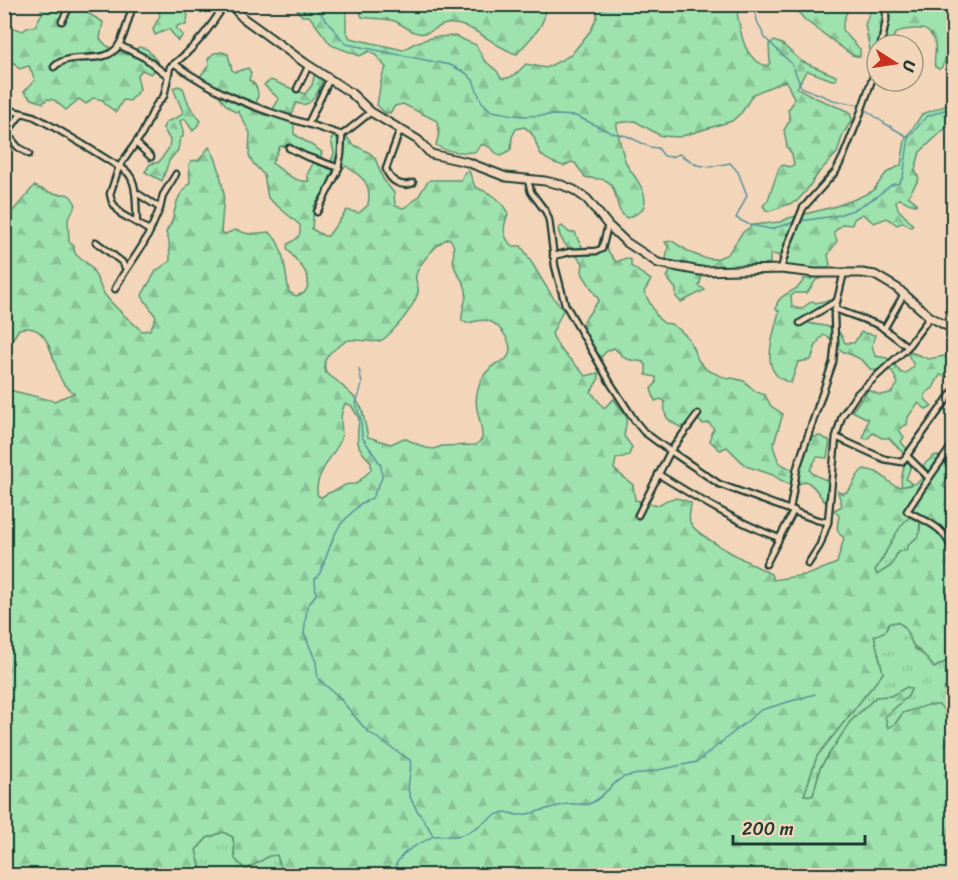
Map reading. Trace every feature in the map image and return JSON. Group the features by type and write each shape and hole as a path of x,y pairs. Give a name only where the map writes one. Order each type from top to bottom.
{"main road":[{"path":"230,4 243,18 361,100 371,112 418,140 435,156 467,162 506,177 562,185 574,190 587,199 608,225 639,252 663,265 700,271 781,269 815,273 844,272 875,275 897,288 930,317 954,330"}],"street":[{"path":"62,21 71,4"},
{"path":"150,231 121,214 111,200 110,194 120,167 136,143 152,111 164,96 171,67 199,41 225,4"},
{"path":"884,33 886,4"},
{"path":"54,66 64,59 98,57 113,51 119,45 132,5"},
{"path":"119,45 145,58 168,76"},
{"path":"174,64 193,78 231,98 342,135"},
{"path":"297,89 309,65"},
{"path":"308,124 330,78"},
{"path":"781,269 787,246 803,208 836,171 867,93"},
{"path":"4,106 21,114 32,115 55,127 131,175 135,192 137,223"},
{"path":"317,212 339,168 342,135 371,112"},
{"path":"21,114 6,135 29,154"},
{"path":"400,130 386,169 387,174 400,185 406,186 413,183"},
{"path":"136,143 151,157"},
{"path":"289,148 339,168"},
{"path":"4,153 4,161"},
{"path":"115,288 137,256 150,231 163,195 176,174"},
{"path":"528,180 531,192 546,212 549,220 554,256 566,304 611,384 639,426 719,484 828,522"},
{"path":"135,192 160,207"},
{"path":"554,256 602,249 608,225"},
{"path":"96,242 122,262 126,269"},
{"path":"766,564 792,510 796,468 833,362 835,309 844,272"},
{"path":"884,329 904,294"},
{"path":"800,322 837,301"},
{"path":"835,309 884,329 908,347"},
{"path":"808,564 820,545 828,522 836,437 842,416 857,394 908,347 930,317"},
{"path":"836,437 891,461 902,462 954,390"},
{"path":"638,515 671,450 698,414"},
{"path":"954,443 907,510 941,530 954,552"},
{"path":"907,456 929,478"},
{"path":"658,474 752,528 779,538"}],"green space":[{"path":"545,4 543,20 537,32 517,54 464,26 446,24 421,34 395,21 362,17 358,5"},
{"path":"940,4 945,8 953,5 950,44 942,67 939,69 935,67 935,47 928,31 918,29 898,33 867,33 865,25 872,5"},
{"path":"40,5 74,5 103,22 100,39 107,46 128,55 139,47 147,49 159,64 151,74 142,70 137,76 140,89 130,101 123,100 116,112 103,100 93,98 86,104 79,99 66,110 54,100 47,99 43,103 32,99 24,92 35,80 29,66 19,69 14,63 5,60 4,29 9,31 14,28 23,31 35,26 42,13"},
{"path":"160,5 182,5 188,16 186,25 179,25 176,28 183,35 178,41 169,29 155,35 153,29 160,15 157,9"},
{"path":"293,5 346,5 346,31 350,38 403,50 415,43 434,37 455,36 476,45 484,60 497,71 501,78 505,79 526,64 546,68 571,55 591,30 597,17 596,5 736,5 743,41 752,57 767,66 770,63 769,44 774,41 782,44 801,61 836,76 836,80 832,80 808,71 797,88 850,112 852,120 843,134 837,153 797,201 770,211 763,206 768,200 779,168 783,165 790,167 794,164 792,154 787,147 784,130 790,120 788,110 794,97 785,81 753,94 742,112 732,121 679,137 661,136 635,121 617,123 627,165 645,197 642,210 627,218 620,210 610,183 585,177 575,163 571,162 564,166 544,157 534,137 524,127 516,129 512,137 511,149 501,156 484,145 481,145 475,152 455,152 436,145 439,133 437,121 403,104 395,106 390,113 385,113 377,105 386,68 369,51 360,56 331,45 309,16 302,16"},
{"path":"792,5 849,5 843,31 860,49 860,57 852,55 805,20"},
{"path":"214,53 228,54 232,70 235,72 248,68 251,73 249,80 257,90 258,98 254,111 269,116 279,99 264,85 271,80 305,94 312,85 315,73 322,75 320,87 312,100 305,104 296,103 290,119 294,124 294,134 322,152 320,159 322,165 329,167 334,153 331,140 334,136 338,139 347,137 352,144 370,153 375,158 383,179 394,193 395,206 404,208 411,203 430,180 461,180 465,172 469,171 475,187 494,197 505,208 508,214 504,227 506,238 512,246 521,246 551,295 563,310 552,334 559,348 586,376 598,373 599,378 591,392 604,408 614,399 627,418 624,436 632,447 629,455 616,459 614,469 633,485 635,500 659,505 674,498 691,503 689,520 694,528 726,550 771,574 773,580 810,574 837,563 844,538 838,531 839,516 834,510 842,506 838,491 843,494 847,491 864,469 878,473 895,486 904,486 921,480 927,470 923,465 935,455 946,459 953,453 953,477 950,476 943,486 953,494 953,662 950,659 934,668 913,645 904,626 897,622 889,623 886,631 874,636 883,673 817,756 804,795 813,796 820,768 850,722 876,697 891,696 907,687 911,689 908,696 885,717 888,728 895,724 903,713 928,705 939,705 953,717 953,875 283,875 277,855 269,856 246,870 235,859 233,837 223,832 207,838 196,850 202,875 5,875 4,486 8,477 4,458 5,389 54,401 74,393 63,383 49,346 39,332 30,328 19,329 5,351 5,209 13,211 34,186 57,194 69,195 76,205 68,219 69,242 74,246 75,253 90,266 105,295 118,309 142,331 150,330 156,317 142,296 156,271 170,261 169,241 166,233 179,196 190,182 189,165 191,161 199,160 209,147 219,169 224,194 221,232 225,234 235,230 249,234 269,232 281,252 289,292 296,296 304,293 308,286 307,274 287,248 288,244 298,237 300,225 268,198 264,175 249,155 250,133 238,111 235,112 225,104 213,87 198,79 209,65 208,59","holes":["280,146 293,147 311,156 312,165 307,175 309,181 294,178 272,163","346,166 367,185 368,205 359,213 347,210 328,236 324,236 312,229 314,206 324,192 334,168 342,169","449,238 452,241 455,269 466,291 462,320 466,323 483,320 494,323 509,343 510,349 506,359 487,371 476,396 482,439 476,445 442,446 434,449 426,448 404,438 391,444 368,437 362,409 355,398 326,373 326,359 330,353 347,341 373,342 385,338 404,317 418,293 416,277 421,265","345,404 351,405 359,419 357,438 359,447 371,462 371,470 356,484 345,485 322,497 318,496 318,482 324,467 341,440 341,414","914,515 920,524 919,536 910,543 906,550 898,552 891,566 877,575 875,570 903,523"]},
{"path":"178,86 183,88 189,105 201,121 193,131 185,119 180,121 183,137 180,138 178,150 169,161 162,181 145,172 150,164 159,162 169,148 170,140 163,128 166,122 183,112 173,88"},
{"path":"953,103 951,123 920,152 915,170 919,179 908,196 916,202 916,205 900,199 896,201 898,209 913,225 911,227 903,222 897,225 887,218 874,223 862,214 854,219 852,225 843,224 834,232 837,241 828,255 830,265 824,277 816,280 807,293 795,293 791,296 792,307 801,309 812,301 816,303 828,300 829,302 810,314 809,323 835,329 845,343 854,343 861,332 875,335 872,345 875,356 887,358 901,373 906,373 914,366 908,355 911,352 928,359 944,356 953,363 953,378 940,375 933,388 925,394 925,399 932,406 926,409 918,403 908,417 907,425 899,430 904,437 901,442 907,449 904,454 889,438 882,438 873,433 867,439 863,438 868,419 852,411 868,390 880,395 891,393 898,384 892,371 883,367 870,369 863,361 842,351 824,335 817,343 811,360 798,362 791,383 780,378 774,371 770,353 779,311 776,309 777,303 783,296 797,288 804,279 811,279 815,275 783,272 785,264 778,255 770,254 770,263 764,264 764,273 719,273 714,276 703,273 699,286 705,290 681,302 676,297 676,289 666,277 672,264 666,260 668,246 665,242 672,241 691,253 704,258 716,259 728,254 742,233 753,225 780,222 833,207 873,191 886,173 901,165 905,140 922,114"},
{"path":"562,226 570,233 575,232 584,249 598,249 600,240 616,262 626,258 631,260 631,266 651,280 644,292 658,318 680,330 689,339 698,360 707,370 728,379 744,381 755,391 765,395 771,406 783,414 773,446 779,463 793,470 799,465 812,437 820,436 830,441 827,458 817,457 810,470 813,474 828,481 826,503 806,481 797,485 788,484 773,475 746,466 727,447 720,450 710,441 714,429 709,423 703,424 692,415 684,426 680,427 672,422 665,415 665,402 661,399 655,401 651,389 656,383 656,377 646,375 646,365 643,362 626,359 614,348 601,357 589,341 583,322 599,300 583,275 583,263 568,248 560,235 558,229"},
{"path":"905,461 909,461 911,466 906,479 912,484 902,487 901,481"},
{"path":"910,515 920,520 919,536 910,543 906,550 898,552 891,566 877,575 875,570 900,527"},
{"path":"897,622 904,626 915,649 925,656 934,668 950,659 953,662 950,704 953,706 953,717 903,713 888,729 884,717 908,696 911,689 907,687 891,696 876,697 850,722 820,768 813,796 804,795 817,756 883,673 874,636 889,623"},
{"path":"954,685 953,706 947,701 944,688"},
{"path":"223,832 233,837 235,855 277,855 283,875 202,875 196,850 207,838"}],"waterway":[{"path":"312,4 346,44 450,65 466,73 473,80 481,101 491,111 521,116 576,116 612,133 658,148 664,156 671,157 679,154 697,165 710,167 730,163 738,172 747,195 736,218 750,225 771,229 795,222"},
{"path":"754,4 757,21 765,38 792,64 801,87 833,100 859,105 908,137"},
{"path":"800,221 835,216 853,210 891,185 899,183 903,177 909,137 926,117 954,106"},
{"path":"359,369 362,384 356,404 361,420 362,437 381,465 382,478 372,498 360,504 340,525 334,536 320,573 315,579 316,594 307,607 304,633 316,662 318,679 337,695 367,731 410,760 409,793 433,836 404,854 399,859 394,872 396,875 408,872 418,876"},
{"path":"433,836 461,835 500,813 524,815 568,804 591,803 624,777 697,762 761,710 815,694"}]}
